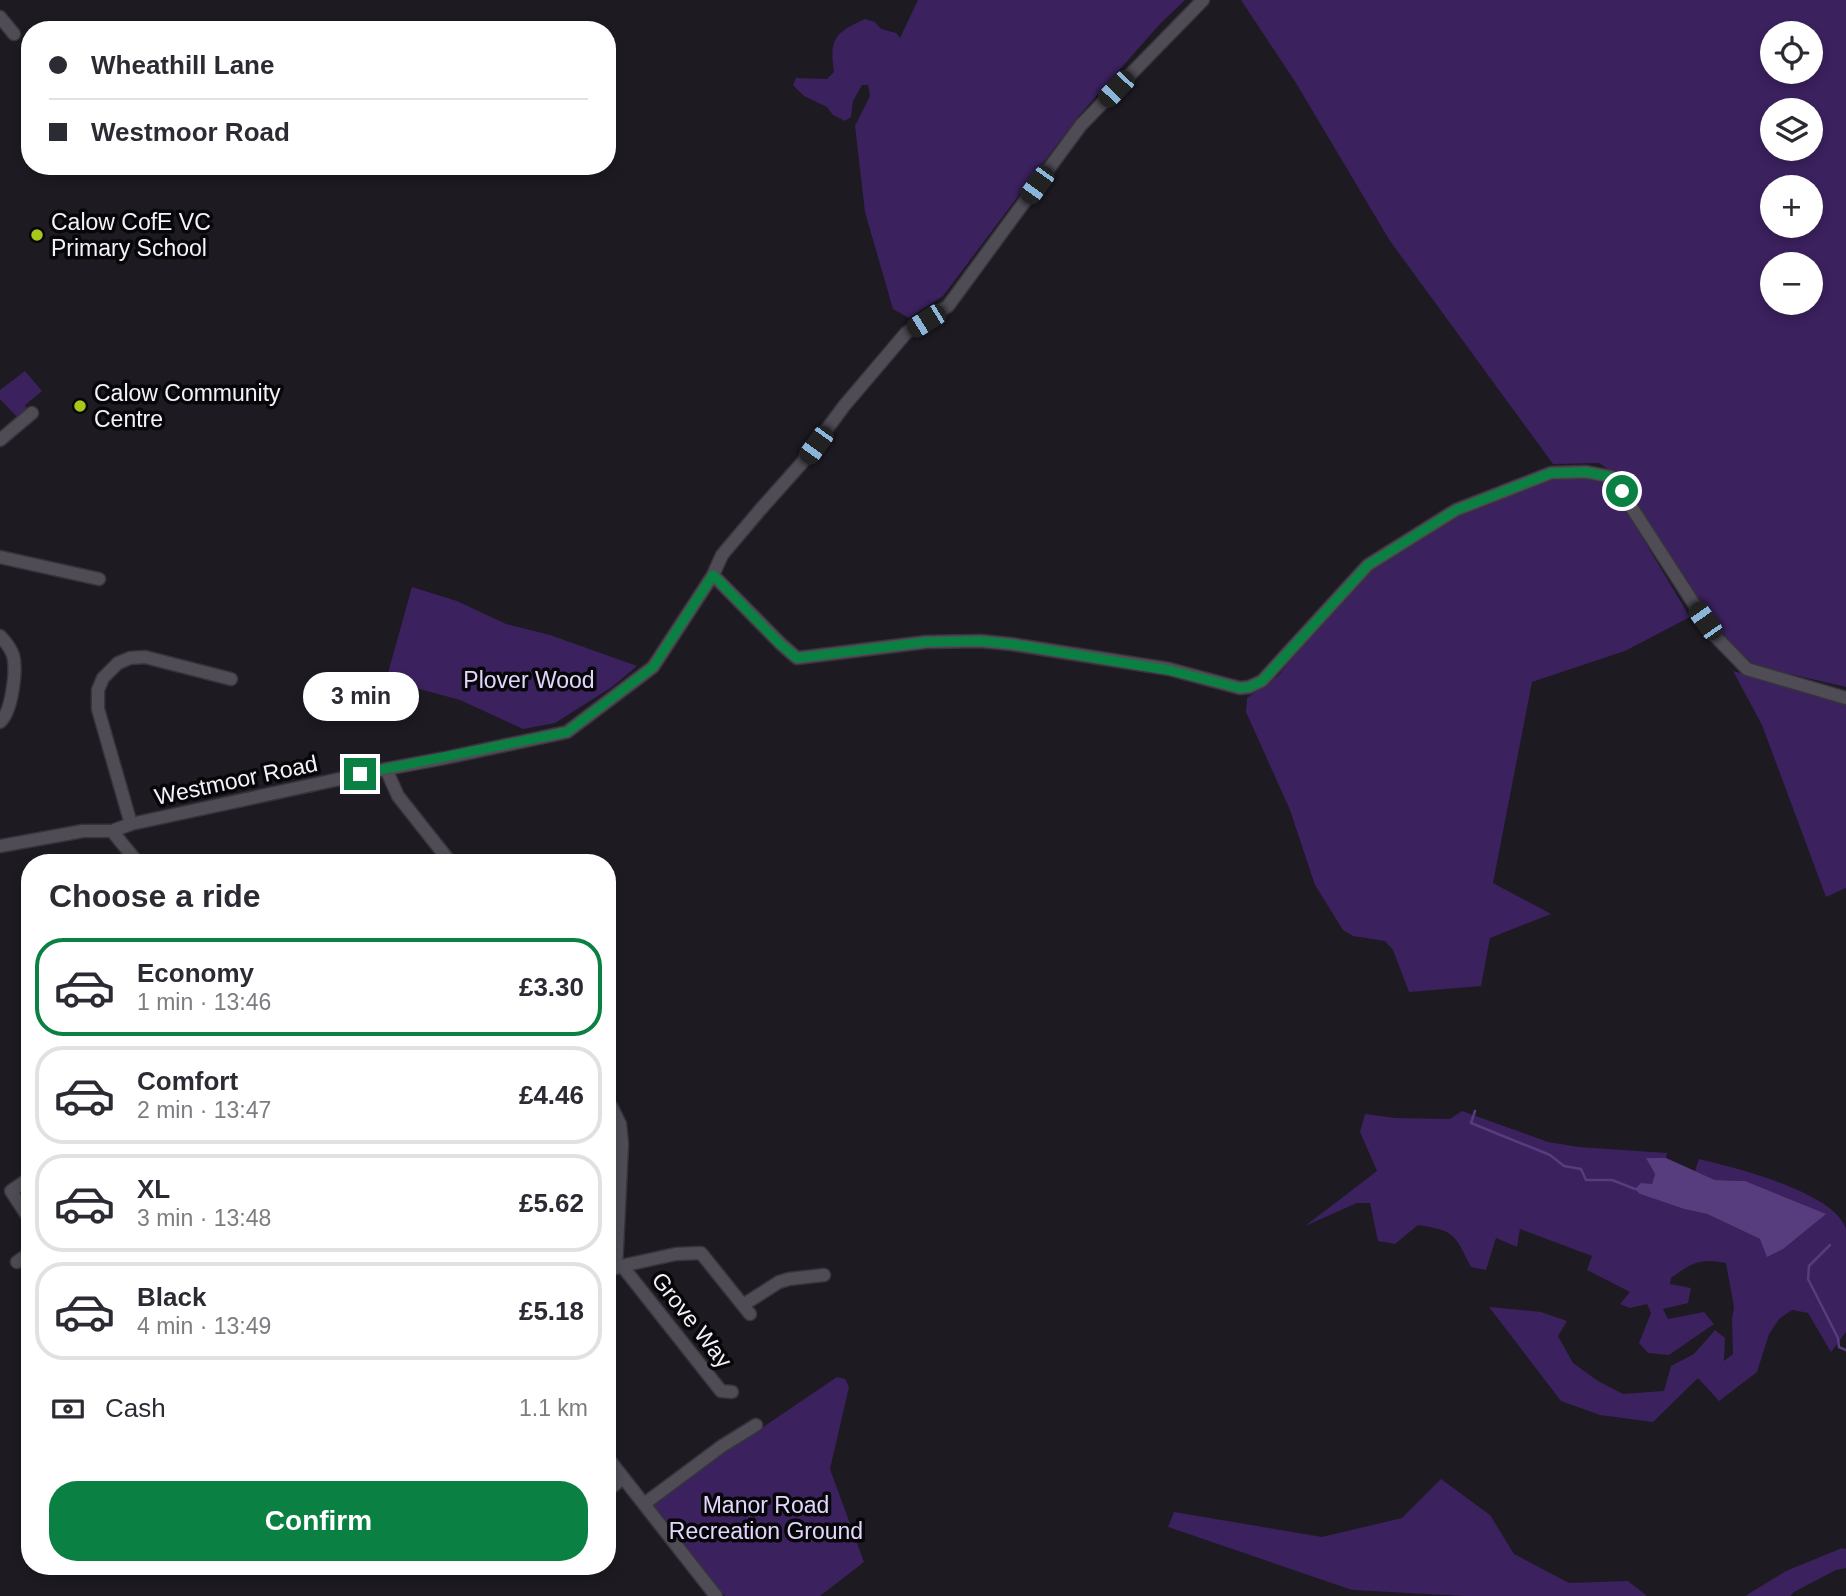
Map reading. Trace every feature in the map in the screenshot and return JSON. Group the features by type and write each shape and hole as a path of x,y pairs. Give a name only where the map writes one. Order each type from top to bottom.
{"street":[{"name":"Westmoor Road","path":"0,846 83,831 112,831 131,824 567,732 653,667 713,575 722,555 801,464 844,406 906,333 948,306 1081,125 1203,0"},
{"path":"1,20 14,34"},
{"path":"0,440 32,413"},
{"path":"713,575 797,658 926,642 981,641 1168,670 1240,688 1249,687 1262,681 1368,565 1456,510 1551,473 1586,472 1612,477 1714,635 1747,669 1846,698"},
{"path":"0,557 99,579"},
{"path":"0,636 9,645 15,669 9,708 0,722"},
{"path":"131,824 98,709 98,690 103,678 118,663 137,656 231,680"},
{"path":"386,769 398,796 444,854"},
{"path":"112,831 131,854"},
{"path":"616,1116 620,1124 622,1144 616,1250"},
{"path":"21,1184 6,1195 21,1211"},
{"path":"616,1268 676,1254 701,1253 747,1310 779,1282 824,1275"},
{"path":"17,1262 21,1259"},
{"name":"Grove Way","path":"616,1269 721,1391 732,1392"},
{"path":"644,1504 722,1446 756,1425"},
{"path":"616,1468 716,1596"},
{"path":"616,1484 624,1478"}],"green space":[{"path":"918,0 1185,0 1159,25 1077,118 943,296 909,318 893,309 865,212 855,126 870,96 868,85 862,85 853,101 851,117 845,121 833,115 827,107 804,96 793,85 796,78 827,79 834,72 833,51 836,38 847,28 865,19 875,22 881,29 896,33 900,38"},
{"path":"1241,0 1846,0 1846,687 1755,666 1719,632 1622,479 1599,463 1553,464 1390,241 1296,83"},
{"path":"25,371 42,391 25,405 27,409 17,417 0,399 0,390"},
{"path":"1586,478 1610,484 1690,617 1625,651 1532,682 1493,883 1551,914 1490,938 1481,986 1409,992 1393,950 1385,941 1353,936 1343,930 1315,885 1290,810 1246,712 1247,698 1278,676 1370,570 1459,516 1552,480"},
{"name":"Plover Wood","path":"412,587 457,601 506,624 550,635 637,666 612,687 555,723 523,729 460,700 386,680"},
{"path":"1733,671 1846,704 1846,888 1826,897 1762,725"},
{"path":"1462,1111 1548,1142 1579,1147 1667,1153 1666,1158 1647,1159 1655,1174 1652,1185 1640,1194 1707,1214 1760,1239 1745,1181 1715,1180 1695,1171 1699,1159 1758,1175 1804,1193 1838,1216 1846,1229 1846,1332 1831,1352 1808,1313 1792,1310 1779,1319 1769,1334 1757,1372 1719,1401 1698,1378 1653,1422 1600,1415 1561,1401 1489,1307 1541,1312 1567,1321 1558,1336 1573,1363 1598,1381 1623,1394 1664,1391 1671,1366 1694,1354 1715,1330 1725,1338 1724,1361 1733,1354 1734,1307 1726,1263 1697,1263 1671,1278 1670,1284 1691,1288 1688,1303 1663,1309 1668,1319 1704,1312 1714,1324 1669,1355 1648,1353 1639,1343 1651,1313 1647,1304 1630,1308 1620,1304 1630,1292 1587,1270 1592,1256 1520,1229 1517,1247 1496,1238 1486,1270 1471,1267 1457,1241 1440,1229 1418,1225 1395,1244 1378,1241 1370,1203 1357,1203 1305,1226 1377,1171 1360,1132 1365,1114 1395,1118 1450,1119"},
{"name":"Manor Road Recreation Ground","path":"837,1377 845,1379 849,1387 830,1469 864,1562 820,1596 725,1596 654,1506 655,1500"},
{"path":"1441,1479 1490,1515 1514,1554 1569,1583 1628,1581 1647,1596 1465,1596 1352,1590 1168,1527 1174,1512 1322,1537 1402,1518"},
{"path":"1842,1548 1846,1549 1846,1568 1836,1570 1790,1596 1745,1596 1786,1571"}],"shaded area":[{"path":"1646,1158 1666,1158 1715,1180 1745,1181 1826,1214 1783,1249 1767,1257 1760,1239 1707,1214 1640,1194 1635,1189 1641,1183 1652,1184 1655,1174"}],"waterway":[{"path":"1475,1111 1471,1123 1550,1155 1564,1166 1581,1169 1586,1180 1612,1180 1635,1189"},
{"path":"1830,1245 1809,1266 1808,1279 1838,1338 1839,1347 1846,1350"}],"place":[{"name":"Calow CofE VC Primary School","path":"37,235"},
{"name":"Calow Community Centre","path":"80,406"}],"route":[{"path":"360,774 567,732 653,667 713,575 797,658 926,642 981,641 1168,670 1240,688 1262,681 1368,565 1456,510 1551,473 1586,472 1612,477 1622,491"}]}
